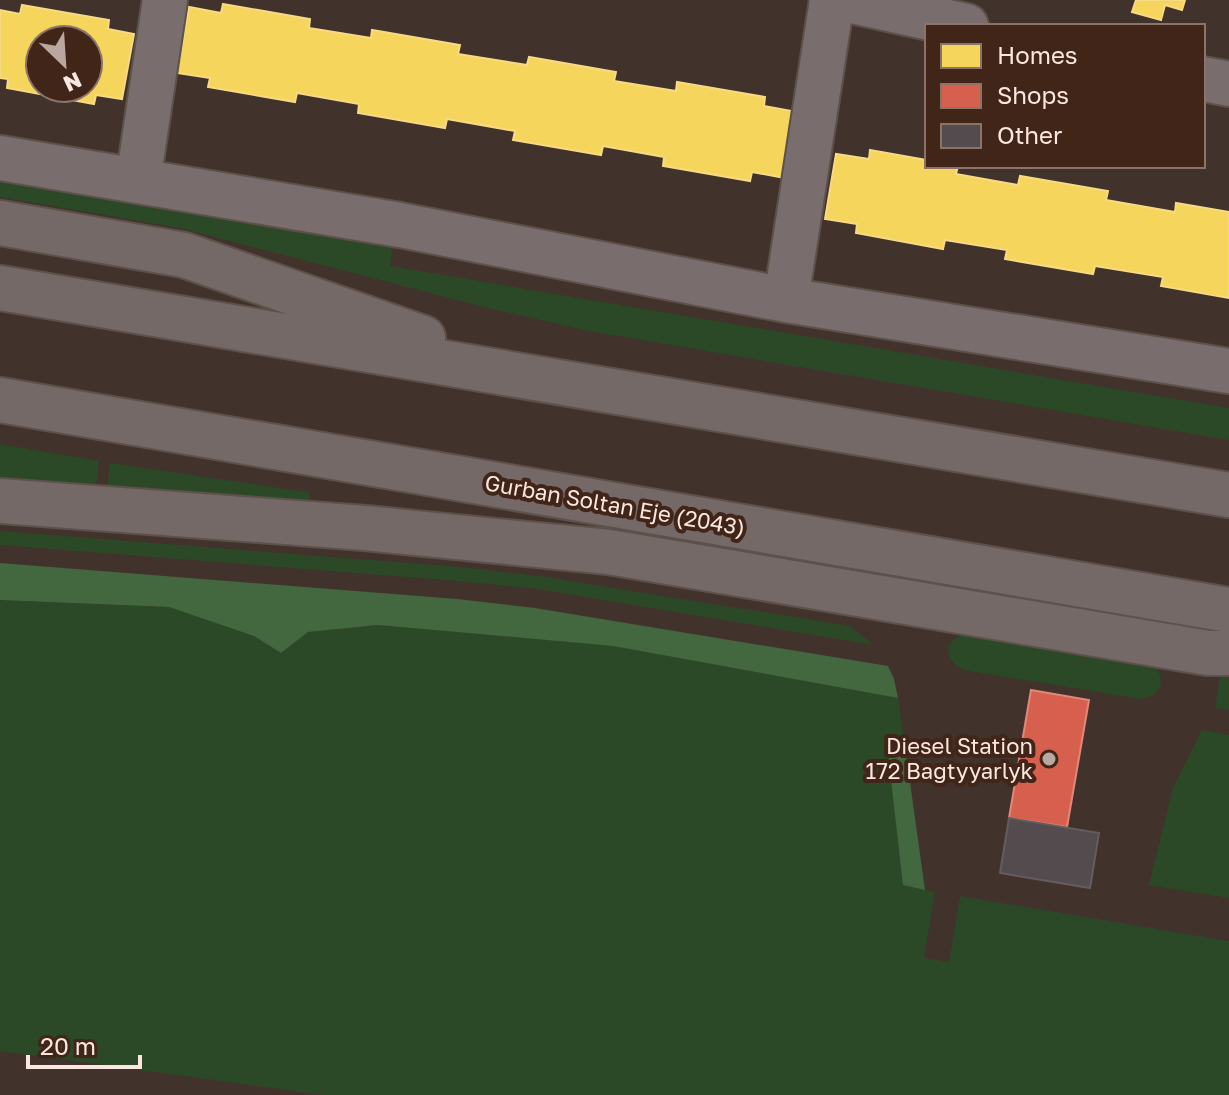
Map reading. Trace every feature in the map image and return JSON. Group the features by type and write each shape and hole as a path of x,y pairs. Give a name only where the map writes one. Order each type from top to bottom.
{"highway":[{"path":"0,223 184,255 539,379"},
{"path":"0,288 1229,495"},
{"name":"Gurban Soltan Eje (2043)","path":"0,400 1229,610"},
{"path":"463,479 896,600"},
{"path":"0,501 365,528 609,552 1208,653 1229,653"}],"street":[{"path":"138,181 165,0"},
{"path":"786,300 832,0"},
{"path":"848,0 957,24"},
{"path":"1205,79 1229,84"},
{"path":"0,158 400,225 786,300 1229,371"}],"green space":[{"path":"0,181 392,247 390,266 1229,408 1229,440 589,331 180,228 0,197"},
{"path":"0,444 99,461 96,486 0,478"},
{"path":"110,463 306,492 310,498 304,502 107,487"},
{"path":"0,531 539,576 850,626 874,645 538,589 0,545"},
{"path":"0,563 457,599 535,608 888,666 898,698 613,646 378,625 308,632 281,653 254,636 169,607 0,600"},
{"path":"0,600 169,607 254,636 281,653 308,632 378,625 613,646 898,698 904,739 887,746 925,890 935,892 924,958 949,962 960,896 1229,941 1229,1095 323,1095 0,1051"},
{"path":"970,633 1155,666 1161,678 1160,688 1147,698 1140,699 964,670 951,660 949,648 955,638"},
{"path":"1220,676 1229,677 1229,710 1215,708"},
{"path":"1202,730 1229,735 1229,898 1149,885 1173,788"},
{"path":"904,739 925,890 903,885 887,745"}],"building: Homes":[{"path":"1136,0 1185,0 1182,10 1165,5 1161,20 1132,12"},
{"path":"223,4 310,19 309,28 371,38 372,30 460,45 458,54 527,65 529,57 616,72 614,81 676,91 677,82 765,97 764,106 797,112 785,178 752,172 750,181 663,166 664,157 603,146 601,155 513,140 515,131 447,119 445,128 358,113 359,104 297,93 295,102 208,87 210,78 177,73 189,7 221,13"},
{"path":"22,5 109,20 108,29 134,34 122,99 104,96 104,24 24,24 24,91 7,88 8,79 0,78 0,10 20,14"},
{"path":"870,150 925,160 925,168 958,168 956,174 1018,185 1020,176 1108,191 1106,200 1175,212 1176,203 1229,212 1229,298 1161,286 1163,277 1095,266 1093,274 1005,259 1007,250 945,240 943,249 856,233 857,224 825,219 836,154 869,159"}],"building: Shops":[{"name":"Diesel Station 172 Bagtyyarlyk","path":"1031,690 1089,700 1067,827 1009,818"}],"building: Other":[{"path":"1009,818 1099,833 1090,888 1000,873"}],"place":[{"name":"Diesel Station 172 Bagtyyarlyk","path":"1049,759"}]}
